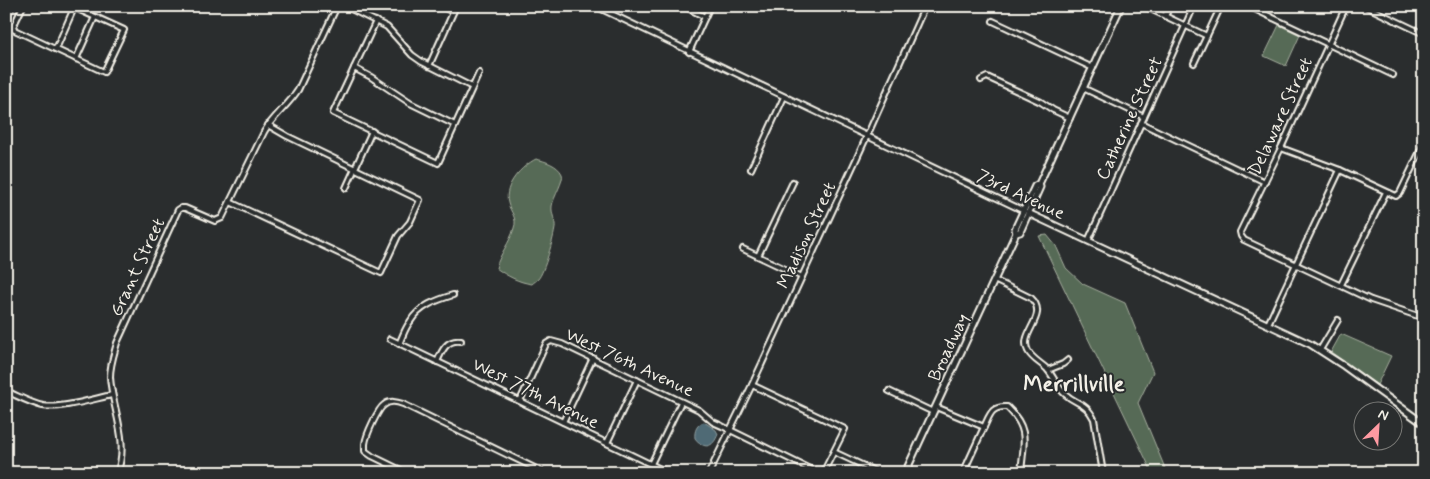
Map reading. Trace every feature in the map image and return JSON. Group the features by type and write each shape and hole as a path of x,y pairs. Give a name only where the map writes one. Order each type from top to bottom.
{"main road":[{"name":"Broadway","path":"905,473 1016,233 1020,232 1026,212 1040,188 1039,184 1121,6"},
{"name":"73rd Avenue","path":"1026,212 1320,350 1424,424"}],"street":[{"path":"6,18 12,6"},
{"path":"12,29 23,6"},
{"name":"Grant Street","path":"116,473 121,459 122,445 112,395 110,375 112,358 117,343 178,210 185,208 217,221 222,218 268,124 298,90 337,6"},
{"path":"345,6 390,30 416,58 472,87"},
{"path":"441,6 453,12"},
{"path":"429,66 456,6"},
{"name":"73rd Avenue","path":"595,6 1026,212"},
{"path":"684,6 705,17"},
{"path":"689,52 710,6"},
{"name":"Madison Street","path":"709,473 868,136 925,6"},
{"path":"1144,6 1207,36"},
{"path":"1165,16 1170,6"},
{"name":"Catherine Street","path":"1088,240 1194,6"},
{"path":"1194,63 1221,6"},
{"path":"1248,6 1393,75"},
{"name":"Delaware Street","path":"1296,264 1244,240 1240,232 1346,6"},
{"path":"1366,6 1424,34"},
{"path":"6,26 104,72 124,30 72,7 56,49"},
{"path":"76,59 95,17"},
{"path":"376,21 333,113 438,162 472,87 480,74"},
{"path":"993,21 1092,68"},
{"path":"354,68 410,103 455,125"},
{"path":"981,80 987,77 1041,102 1070,118"},
{"path":"1083,88 1144,117"},
{"path":"751,169 784,97"},
{"path":"1141,123 1265,182"},
{"path":"230,202 381,274 398,236 410,222 420,200 287,136 268,124"},
{"path":"346,188 372,131"},
{"path":"1281,148 1340,170 1396,196 1400,193 1424,142"},
{"path":"1268,324 1340,170"},
{"path":"758,256 793,182"},
{"path":"1341,285 1386,192"},
{"path":"742,249 802,277"},
{"path":"1296,264 1371,300 1421,317"},
{"path":"994,280 1031,298 1038,306 1038,312 1027,338 1027,349 1030,355 1048,370 1057,386 1066,396 1084,405 1090,411 1094,419 1103,473"},
{"path":"399,344 410,321 418,312 435,301 454,295"},
{"path":"1320,350 1338,320"},
{"name":"West 77th Avenue","path":"390,339 670,473"},
{"path":"437,362 448,343 454,340 461,341"},
{"name":"West 76th Avenue","path":"520,401 546,344 551,341 593,358 699,410 713,422 818,473"},
{"path":"563,422 593,358"},
{"path":"1048,370 1064,364 1068,360"},
{"path":"607,443 637,380"},
{"path":"752,385 845,429 824,473"},
{"path":"6,390 36,404 53,406 112,395"},
{"path":"889,391 934,410 984,427"},
{"path":"407,473 365,452 368,434 378,412 383,405 389,402 403,404 545,473"},
{"path":"651,464 681,402"},
{"path":"964,473 992,410 1000,406 1007,407 1014,413 1022,425 1025,441 1021,473"},
{"path":"834,452 879,473"}],"green space":[{"path":"1279,25 1300,35 1286,66 1264,56"},
{"path":"536,159 554,166 560,171 562,176 552,206 555,225 551,247 538,279 532,284 504,274 496,268 515,224 508,203 508,190 520,171"},
{"path":"1047,235 1056,246 1066,268 1083,284 1125,303 1153,372 1138,403 1167,473 1153,473 1151,470 1039,236"},
{"path":"1341,334 1391,356 1377,385 1331,352"}],"water":[{"path":"704,422 716,430 718,434 714,442 708,446 698,442 695,438 696,428"}],"district":[{"name":"Merrillville","path":"1074,383"}]}
